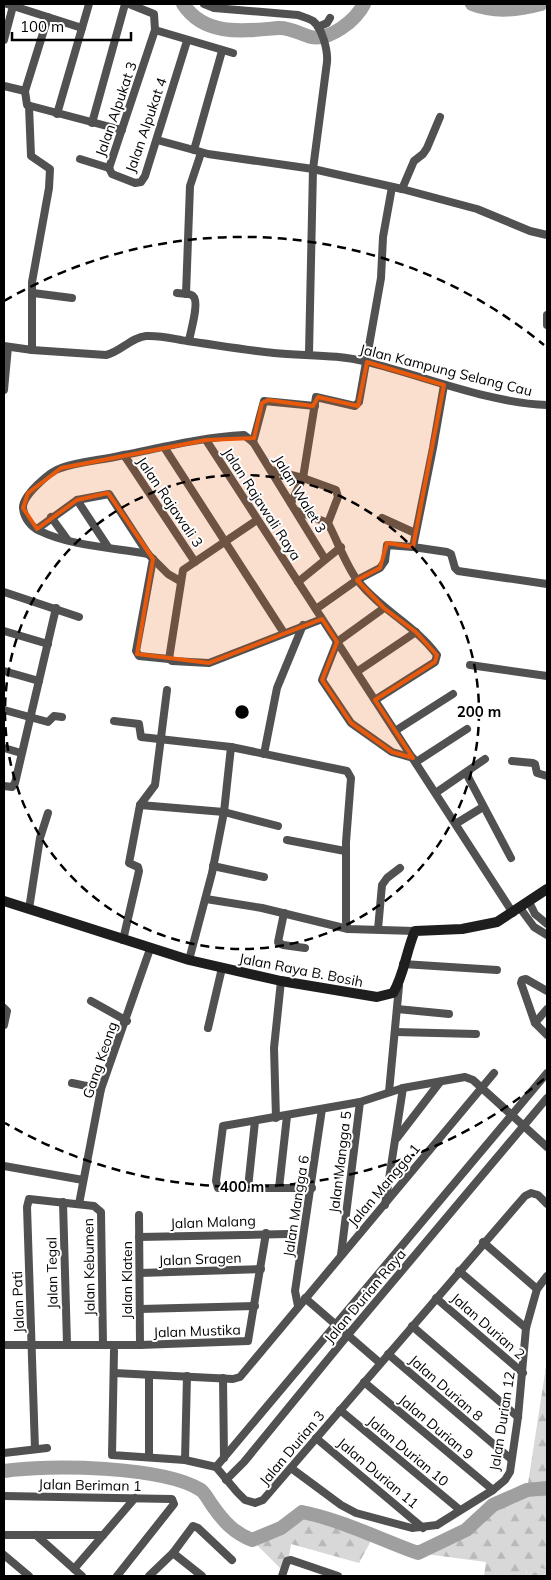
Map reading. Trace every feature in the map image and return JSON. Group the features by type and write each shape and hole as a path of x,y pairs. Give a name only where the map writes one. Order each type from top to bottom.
{"main road":[{"path":"399,984 403,964 415,931 483,926 497,922 547,889"},
{"name":"Jalan Raya B. Bosih","path":"4,901 150,950 281,981 368,997 386,996 393,993 399,984"}],"street":[{"path":"57,114 89,4"},
{"path":"92,123 125,4"},
{"path":"129,4 154,14 155,30 187,41 233,53"},
{"path":"204,4 214,8 298,15 315,22 325,46 327,62 313,169 308,354"},
{"path":"4,40 10,5 82,28"},
{"path":"32,350 34,267 49,188 50,169 32,156 29,106 24,98 48,17"},
{"path":"318,28 330,18"},
{"name":"Jalan Alpukat 3","path":"109,168 155,30"},
{"name":"Jalan Alpukat 4","path":"109,168 112,174 118,177 135,183 141,182 157,140 187,41"},
{"path":"186,294 190,186 222,51"},
{"path":"4,86 25,91"},
{"path":"29,106 122,130"},
{"path":"402,189 414,161 427,148 440,117"},
{"path":"157,140 197,151 313,169 402,189 477,209 530,231 547,235"},
{"path":"80,158 109,168"},
{"path":"375,700 435,662 437,655 416,632 384,608 357,580 328,523 293,507 303,478 318,396 357,405 367,362 380,278 383,237 392,187"},
{"path":"33,293 72,298"},
{"path":"177,293 192,295 196,305 189,341"},
{"path":"547,315 547,325"},
{"name":"Jalan Kampung Selang Cau","path":"6,346 32,350 106,355 115,353 139,337 147,336 273,353 308,354 367,362 444,385 510,400 547,406"},
{"path":"4,390 6,346"},
{"path":"413,547 444,385"},
{"path":"151,557 66,539 37,529 30,524 23,508 28,494 61,468 206,440 244,435 253,442 264,401 315,406"},
{"name":"Jalan Rajawali Raya","path":"206,440 358,671 395,731 516,910 547,936"},
{"name":"Jalan Walet 3","path":"253,442 325,559"},
{"path":"164,447 284,633"},
{"name":"Jalan Rajawali 3","path":"124,455 195,562"},
{"path":"270,470 303,478 336,490 338,497 328,523"},
{"path":"37,529 77,500 109,494 151,557 168,574 180,581"},
{"path":"77,500 108,547"},
{"path":"51,517 66,539"},
{"path":"382,518 415,533"},
{"path":"169,659 183,570 226,543 257,520"},
{"path":"316,609 357,580 380,568 384,561 387,545 447,552 451,554 455,568 458,571 547,584"},
{"path":"298,582 341,547"},
{"path":"151,557 136,651 139,656 169,659 172,661 209,663 322,618"},
{"path":"4,592 79,617"},
{"path":"4,786 12,787 15,783 56,608"},
{"path":"384,608 338,642 322,680 351,723 392,752 415,760 467,729"},
{"path":"264,754 278,688 303,626"},
{"path":"4,631 48,644"},
{"path":"358,671 416,632"},
{"path":"470,664 547,676"},
{"path":"4,671 38,681"},
{"path":"123,940 139,871 138,867 129,863 140,805 155,785 167,690"},
{"path":"395,731 453,694"},
{"path":"4,710 48,722 54,716 62,718"},
{"path":"114,721 139,724 141,737 231,747 347,771 350,774 345,851 346,922 348,930"},
{"path":"189,960 206,899 224,812 231,747"},
{"path":"4,748 21,753"},
{"path":"436,792 485,759"},
{"path":"512,761 533,763 535,764 537,774 547,776"},
{"path":"466,773 511,858"},
{"path":"140,805 224,812 278,826"},
{"path":"457,823 483,807"},
{"path":"29,909 40,838 48,813"},
{"path":"287,840 345,851"},
{"path":"213,866 264,877"},
{"path":"378,929 382,885 387,878 400,868"},
{"path":"206,899 284,913 348,930 415,931"},
{"path":"528,902 535,914 547,924"},
{"path":"284,913 278,942 282,945 305,948"},
{"name":"Gang Keong","path":"80,1199 102,1089 150,950"},
{"path":"403,964 497,970"},
{"path":"208,1028 222,968"},
{"path":"547,990 526,979 522,980 535,1023 547,1035"},
{"path":"276,1118 274,1048 281,981"},
{"path":"389,1092 399,984"},
{"path":"91,1001 126,1021"},
{"path":"4,1008 7,1011 4,1025"},
{"path":"535,1023 547,1009"},
{"path":"397,1010 449,1014"},
{"path":"394,1032 476,1034"},
{"name":"Jalan Mangga 1","path":"223,1378 240,1377 494,1073"},
{"name":"Jalan Durian Raya","path":"216,1467 547,1073"},
{"path":"312,1188 218,1188 216,1181 223,1126 360,1102 403,1088 465,1077 472,1080 547,1148"},
{"path":"395,1140 440,1082"},
{"path":"72,1083 102,1089"},
{"path":"385,1205 403,1088"},
{"name":"Jalan Durian Raya","path":"226,1480 244,1462 547,1098"},
{"name":"Jalan Mangga 5","path":"341,1255 360,1102"},
{"name":"Jalan Mangga 6","path":"298,1306 295,1291 312,1188 322,1109"},
{"path":"279,1188 287,1116"},
{"path":"248,1188 255,1121"},
{"path":"4,1166 83,1180"},
{"name":"Jalan Durian 3","path":"216,1467 245,1500 255,1503 263,1500 525,1196 531,1193 538,1195 547,1204"},
{"name":"Jalan Pati","path":"35,1450 27,1207 29,1199 63,1202"},
{"path":"63,1202 80,1199"},
{"name":"Jalan Kebumen","path":"80,1199 101,1212 103,1345"},
{"name":"Jalan Tegal","path":"63,1202 66,1344"},
{"name":"Jalan Klaten","path":"139,1215 140,1345"},
{"path":"140,1309 255,1306 266,1233"},
{"name":"Jalan Malang","path":"139,1237 287,1234"},
{"path":"484,1242 537,1289"},
{"name":"Jalan Sragen","path":"140,1273 261,1270"},
{"path":"459,1271 526,1328"},
{"name":"Jalan Durian 12","path":"291,1468 334,1500 356,1513 412,1528 437,1525 493,1490 505,1480 510,1472 523,1373 526,1328 537,1289 547,1276"},
{"path":"305,1298 380,1363"},
{"name":"Jalan Durian 2","path":"436,1298 523,1373"},
{"name":"Jalan Mustika","path":"140,1345 248,1341 255,1306"},
{"path":"412,1326 518,1417"},
{"path":"4,1345 140,1345"},
{"path":"114,1351 112,1455 149,1456 185,1460 216,1467"},
{"name":"Jalan Durian 8","path":"388,1354 511,1459"},
{"path":"114,1373 223,1378 224,1458"},
{"path":"149,1375 149,1456"},
{"path":"185,1460 187,1376"},
{"name":"Jalan Durian 9","path":"364,1382 493,1490"},
{"name":"Jalan Durian 10","path":"340,1410 460,1510"},
{"name":"Jalan Durian 11","path":"316,1438 423,1528"},
{"path":"4,1453 47,1448"},
{"path":"232,1450 244,1462"},
{"name":"Jalan Beriman 1","path":"4,1496 172,1499 174,1502 117,1576"},
{"path":"74,1570 135,1498"},
{"path":"149,1576 173,1553 189,1528 193,1526 198,1528 232,1560"},
{"path":"4,1535 103,1536"},
{"path":"36,1535 82,1576"},
{"path":"173,1553 202,1576"},
{"path":"4,1555 30,1576"},
{"path":"282,1576 287,1561 291,1560 320,1573 338,1576"}],"highlighted area":[{"path":"367,362 444,385 413,547 387,543 380,568 357,580 384,608 416,632 437,655 435,662 375,700 413,758 392,752 351,723 322,680 337,642 322,619 209,663 137,654 153,559 108,493 77,500 37,529 23,508 28,493 61,468 206,440 254,438 262,403 268,400 313,406 318,397 358,406"}],"green space":[{"path":"547,1360 547,1568 527,1568 526,1576 484,1576 486,1562 418,1553 466,1530 493,1505 527,1490"},
{"path":"302,1512 329,1517 373,1537 359,1563 291,1544 286,1574 252,1540 281,1528"},
{"path":"527,1568 547,1568 547,1576 526,1576"}],"waterway":[{"path":"183,4 192,15 214,27 226,30 282,28 311,37 326,36 334,33 349,23 364,4"},
{"path":"472,4 498,10 524,8 541,4"},
{"path":"4,1471 76,1468 105,1469 160,1476 183,1482 201,1490 229,1526 252,1540 281,1528 302,1512 346,1525 418,1553 466,1530 493,1505 527,1490 547,1488"}]}
